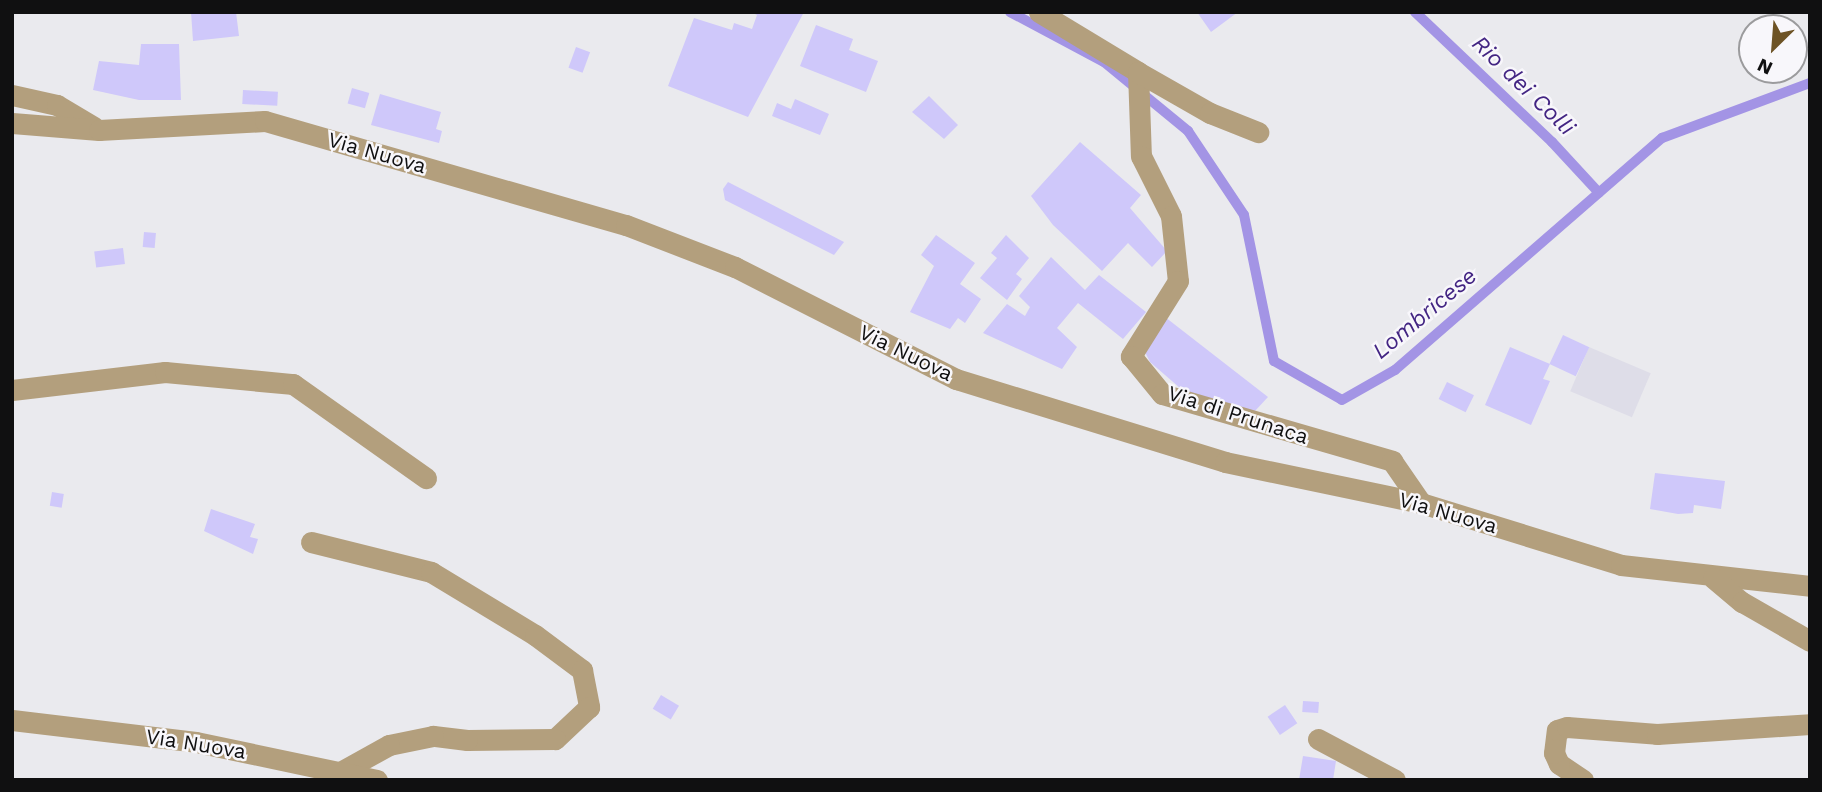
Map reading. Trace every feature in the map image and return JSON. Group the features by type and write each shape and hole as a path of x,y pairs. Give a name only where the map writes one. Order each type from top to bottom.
{"street":[{"path":"1039,12 1210,113 1258,132"},
{"name":"Via di Prunaca","path":"1138,72 1141,156 1171,216 1178,281 1131,356 1162,394 1392,461 1421,503"},
{"path":"12,95 57,104 99,130"},
{"name":"Via Nuova","path":"12,122 99,130 265,121 626,225 735,267 956,379 1225,462 1421,503 1621,565 1713,578 1810,586"},
{"path":"12,390 165,372 293,384 426,478"},
{"path":"311,542 430,572 536,635 582,670 589,707 555,739 467,740 433,736 389,745 342,771"},
{"path":"1713,578 1742,602 1810,641"},
{"name":"Via Nuova","path":"12,720 196,742 377,780"},
{"path":"1583,780 1559,764 1555,753 1557,730 1578,727 1657,734 1810,724"},
{"path":"1318,739 1395,780"}],"shaded area":[{"path":"1589,347 1651,373 1632,417 1570,391"}],"building":[{"path":"191,12 236,12 239,36 193,41"},
{"path":"751,12 804,12 748,117 668,86 694,18 732,30 734,23 752,29 757,15"},
{"path":"1197,12 1238,12 1211,32"},
{"path":"816,25 853,39 849,50 878,61 866,92 800,66"},
{"path":"141,44 179,44 181,100 139,100 93,90 99,61 139,65"},
{"path":"576,47 590,52 583,73 568,68"},
{"path":"352,88 369,93 365,108 348,103"},
{"path":"243,90 278,92 277,106 242,104"},
{"path":"380,94 441,112 436,129 442,131 439,143 371,125"},
{"path":"929,96 958,125 944,139 912,112"},
{"path":"795,99 829,114 820,135 772,116 777,103 791,109"},
{"path":"1080,142 1141,195 1130,208 1167,251 1152,267 1128,243 1102,271 1053,225 1031,196"},
{"path":"728,182 844,242 834,255 725,200 723,189"},
{"path":"144,232 156,233 155,248 143,247"},
{"path":"936,235 975,263 960,284 981,299 965,323 958,318 950,329 910,312 934,266 921,255"},
{"path":"1006,235 1029,258 1016,274 1022,279 1007,300 980,278 997,258 991,253"},
{"path":"123,248 125,264 96,267 94,252"},
{"path":"1051,257 1085,290 1099,275 1146,312 1123,339 1078,303 1057,328 1077,347 1062,369 983,333 1007,304 1025,316 1030,307 1019,296"},
{"path":"1165,317 1268,397 1241,426 1180,388 1150,362 1142,346"},
{"path":"1563,335 1589,347 1576,376 1549,364"},
{"path":"1510,347 1550,364 1543,379 1550,381 1531,425 1485,405"},
{"path":"1447,382 1474,395 1466,412 1439,399"},
{"path":"1655,473 1725,481 1721,509 1694,505 1693,513 1678,514 1650,509"},
{"path":"52,492 64,494 62,508 50,506"},
{"path":"211,509 255,524 250,537 258,539 253,554 204,531"},
{"path":"661,695 679,706 671,720 653,709"},
{"path":"1303,701 1319,702 1318,713 1302,712"},
{"path":"1285,705 1297,723 1280,735 1268,717"},
{"path":"1303,756 1336,761 1333,780 1299,780"}],"waterway":[{"name":"Lombricese","path":"1010,12 1104,62 1188,131 1244,215 1274,361 1342,400 1395,370 1662,138 1810,83"},
{"name":"Rio dei Colli","path":"1415,12 1552,142 1599,193"}]}
